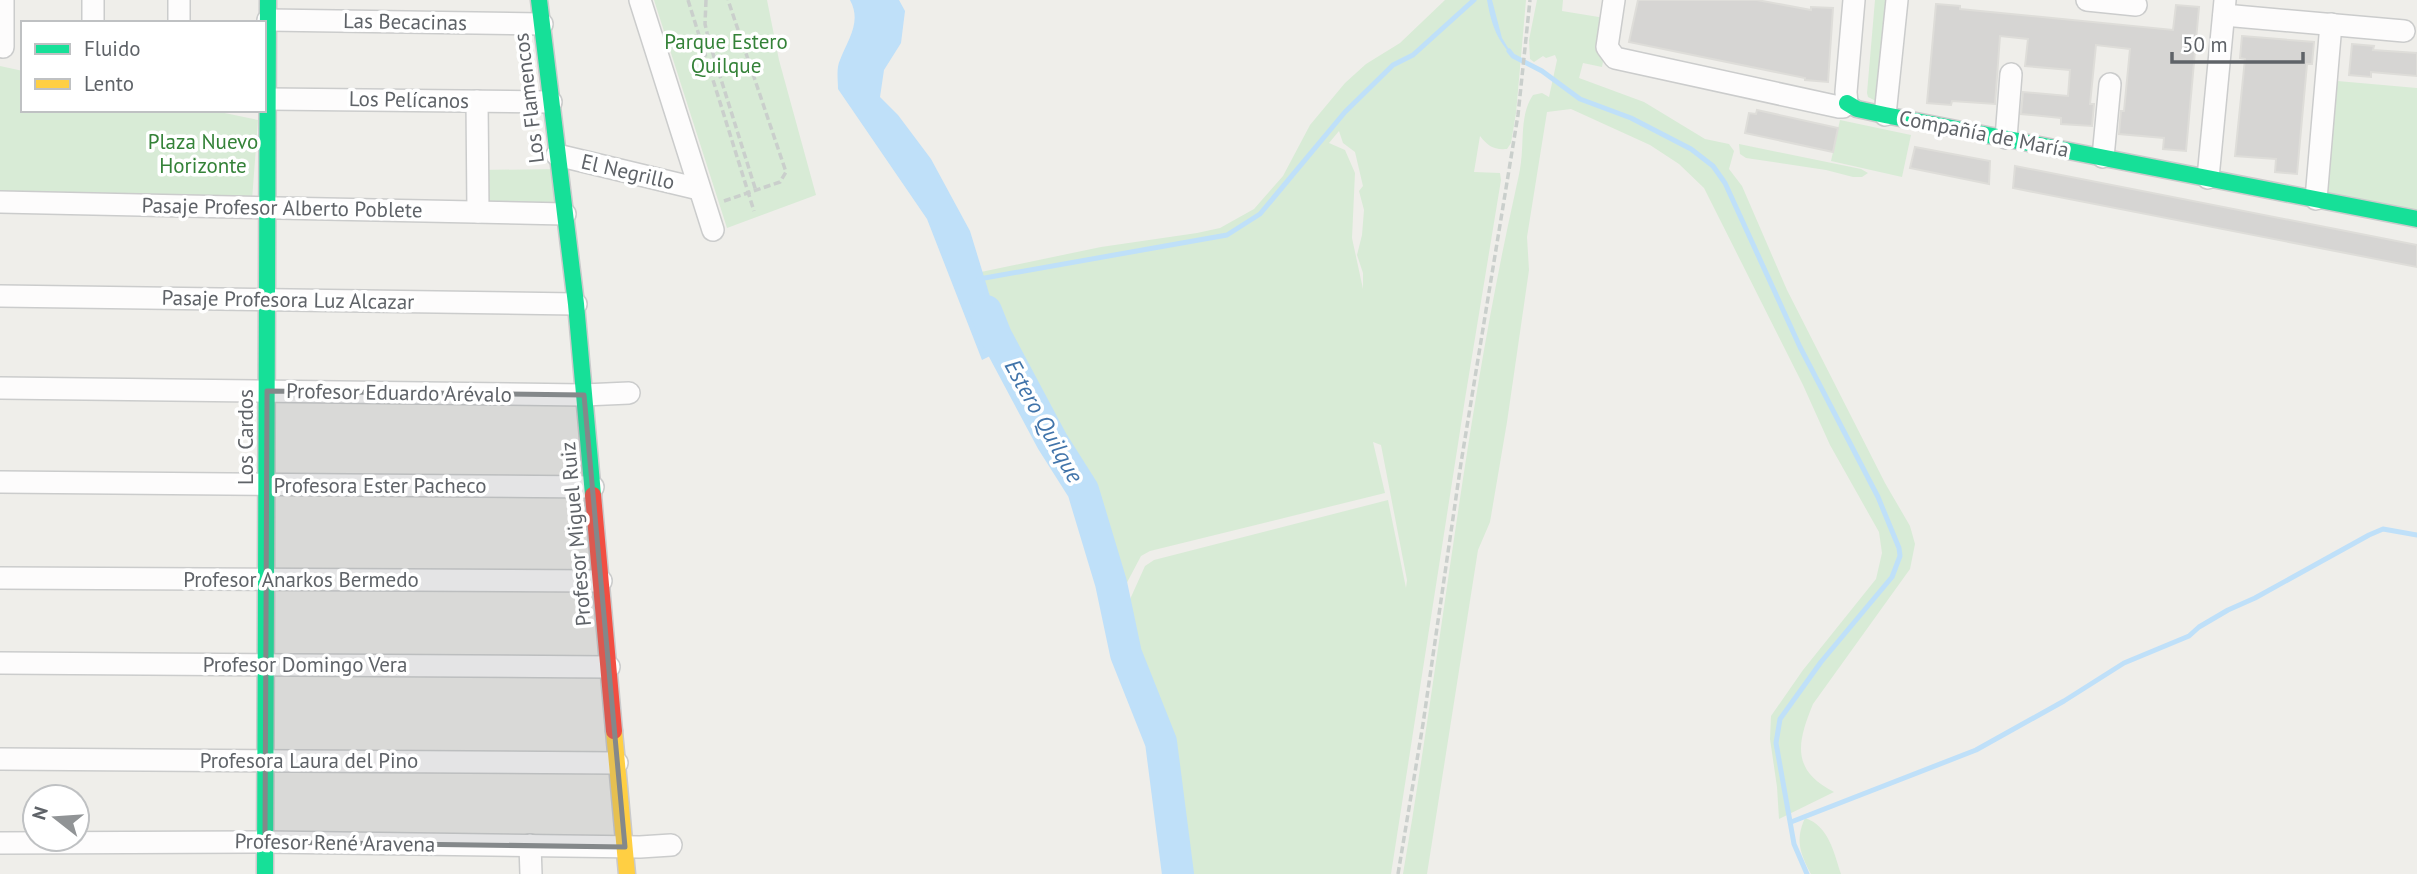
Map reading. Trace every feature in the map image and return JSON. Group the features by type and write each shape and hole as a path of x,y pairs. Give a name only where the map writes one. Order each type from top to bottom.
{"street":[{"path":"3,0 3,47"},
{"path":"93,0 93,21"},
{"path":"179,0 179,21"},
{"name":"Los Flamencos","path":"538,0 562,190"},
{"path":"640,0 713,230"},
{"name":"Compañía de María","path":"1614,0 1607,47 1615,58 1834,107 1843,107 1847,103 1857,109 1885,116 2417,219"},
{"path":"1847,103 1854,0"},
{"path":"1885,116 1897,0"},
{"path":"2087,0 2136,5"},
{"path":"2208,178 2224,7 2331,24 2404,31"},
{"name":"Las Becacinas","path":"268,10 542,24"},
{"name":"Los Cardos","path":"265,874 268,10"},
{"path":"2316,199 2331,24"},
{"path":"2006,138 2011,75"},
{"path":"2103,157 2110,84"},
{"name":"Los Pelícanos","path":"268,99 551,102"},
{"path":"477,101 478,212"},
{"name":"El Negrillo","path":"557,155 702,198"},
{"name":"Profesor Miguel Ruiz","path":"562,190 576,304 627,874"},
{"name":"Pasaje Profesor Alberto Poblete","path":"0,202 565,214"},
{"name":"Pasaje Profesora Luz Alcazar","path":"0,296 576,304"},
{"name":"Profesor Eduardo Arévalo","path":"0,388 584,395 629,393"},
{"name":"Profesora Ester Pacheco","path":"0,482 593,487"},
{"name":"Profesor Anarkos Bermedo","path":"0,578 601,582"},
{"name":"Profesor Domingo Vera","path":"0,663 610,667"},
{"name":"Profesora Laura del Pino","path":"0,759 617,763"},
{"name":"Profesor René Aravena","path":"0,843 265,842 625,847 671,845"},
{"path":"530,845 531,874"}],"path":[{"path":"688,0 754,211"},
{"path":"706,0 705,24 709,41 756,191"},
{"path":"702,198 756,191 780,182 786,172 728,0"},
{"path":"1398,874 1425,710 1464,438 1518,115 1530,0"}],"highlighted area":[{"path":"267,391 584,395 625,847 265,842"}],"green space":[{"name":"Parque Estero Quilque","path":"654,0 767,0 779,60 816,195 727,228"},
{"path":"1445,0 1526,0 1511,143 1507,149 1498,149 1488,145 1480,136 1474,172 1500,173 1501,180 1391,874 1192,874 1168,740 1127,606 1145,566 1154,560 1388,500 1406,588 1407,580 1381,445 1373,442 1385,493 1150,551 1141,556 1122,592 1093,497 1020,368 981,272 1101,247 1220,228 1254,209 1283,176 1310,125 1345,83 1366,64 1400,43","holes":["1339,131 1343,143 1355,152 1363,186 1359,191 1364,210 1357,255 1363,273 1363,289 1352,238 1355,173 1345,150 1329,143"]},
{"path":"1537,0 1563,0 1562,11 1611,19 1602,67 1583,63 1579,78 1644,102 1705,139 1729,144 1734,151 1729,169 1742,186 1787,290 1885,483 1910,526 1915,544 1910,569 1813,704 1803,731 1801,754 1804,765 1820,784 1834,792 1779,819 1770,739 1771,716 1803,670 1876,579 1882,553 1879,532 1830,445 1803,385 1704,188 1679,164 1650,145 1571,109 1547,112 1527,237 1529,270 1507,422 1490,522 1478,550 1427,874 1403,874 1482,362 1520,170 1524,119 1533,95 1542,93 1549,97 1557,60 1555,55 1546,58 1543,56 1534,62 1530,59 1529,40"},
{"path":"1875,0 1888,0 1876,101 1868,97 1867,93"},
{"name":"Plaza Nuevo Horizonte","path":"0,66 21,71 21,112 220,112 258,120 252,200 0,194"},
{"path":"2326,80 2417,88 2417,219 2316,199"},
{"path":"1840,120 1911,135 1902,177 1831,161"},
{"path":"1739,144 1861,169 1868,173 1862,177 1853,177 1826,170 1746,158 1740,154"},
{"path":"559,169 565,214 478,212 479,170"},
{"path":"1805,818 1820,827 1825,834 1841,874 1811,874 1800,846 1800,833"}],"water":[{"path":"850,0 899,0 905,11 901,43 884,70 880,97 898,115 931,159 970,231 996,316 1010,346 982,360 927,219 838,89 839,63 850,38 855,16"},
{"path":"1487,0 1492,0 1502,38 1513,56 1502,44 1495,30"}],"building":[{"path":"1638,0 1757,0 1811,10 1811,7 1833,8 1828,82 1805,80 1629,42"},
{"path":"1936,4 1960,6 1960,9 2173,30 2176,5 2199,7 2186,151 2163,149 2164,138 2119,134 2130,49 2096,45 2090,104 2094,104 2092,126 2061,124 2061,118 2021,114 2023,92 2068,96 2070,70 2025,66 2028,39 2000,36 1995,104 1952,101 1951,105 1927,103"},
{"path":"2242,36 2314,42 2312,64 2307,64 2297,174 2275,172 2276,159 2235,156 2245,59 2240,58"},
{"path":"2352,44 2374,46 2373,50 2417,53 2417,76 2371,72 2371,77 2349,75"},
{"path":"1757,110 1838,128 1833,152 1745,133 1749,113 1756,114"},
{"path":"1915,147 1990,161 1989,184 1910,168"},
{"path":"2015,166 2417,245 2417,267 2013,188"}],"waterway":[{"path":"979,279 1227,235 1260,214 1345,112 1393,65 1413,55 1474,0"},
{"path":"1509,51 1580,99 1631,118 1691,149 1713,166 1725,183 1800,347 1878,497 1899,548 1900,556 1892,577 1821,662 1780,719 1776,743 1794,844 1807,874"},
{"name":"Estero Quilque","path":"986,311 996,336 1052,441 1083,490 1111,583 1126,654 1161,742 1178,874"},
{"path":"1791,822 1976,750 2064,701 2124,663 2189,636 2228,610 2369,535 2383,529 2417,535"}],"traffic: fast":[{"path":"265,874 268,0"},
{"path":"539,0 576,304 593,495"},
{"path":"1847,103 1857,109 1885,115 2417,219"}],"traffic: slow":[{"path":"614,731 627,874"}],"traffic: jam":[{"path":"593,495 614,731"}]}
